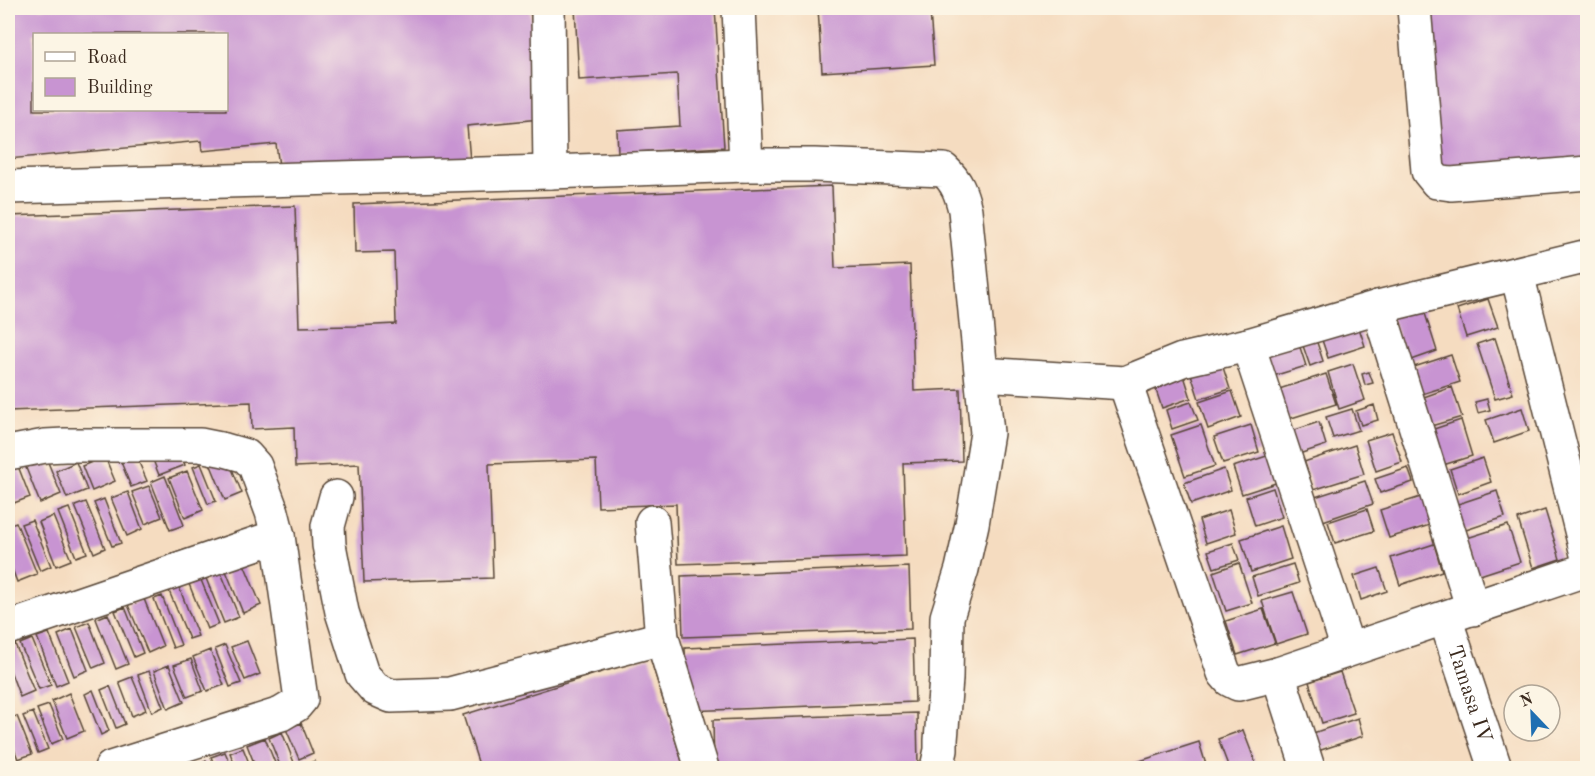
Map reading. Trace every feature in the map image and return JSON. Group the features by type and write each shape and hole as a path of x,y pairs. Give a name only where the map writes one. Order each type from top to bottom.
{"street":[{"path":"548,8 550,172"},
{"path":"739,8 746,165"},
{"path":"1414,8 1428,171 1437,182 1451,184 1587,173"},
{"path":"8,187 746,165 944,170 959,188 965,210 987,433 972,524 962,569 947,616 942,750 937,768"},
{"path":"982,374 1125,383 1182,360 1248,345 1378,307 1587,256"},
{"path":"1517,274 1576,455 1587,558"},
{"name":"Tamasa IV","path":"1378,307 1459,614 1495,768"},
{"path":"1248,345 1348,649"},
{"path":"1125,383 1224,673 1238,684 1278,674 1587,569"},
{"path":"8,453 65,445 200,445 225,450 246,456 253,463 272,512 278,536 301,699 281,714 111,768"},
{"path":"336,497 328,526 329,545 342,612 362,674 375,689 391,696 450,694 662,638"},
{"path":"652,522 662,638 702,768"},
{"path":"8,628 278,536"},
{"path":"1278,674 1308,768"}],"building":[{"path":"8,8 530,8 540,119 467,126 470,161 279,166 276,144 202,151 201,141 8,159"},
{"path":"575,8 715,8 724,147 618,153 617,130 680,126 677,74 579,80"},
{"path":"818,8 959,9 930,11 934,65 822,72"},
{"path":"1424,8 1588,8 1588,159 1434,169"},
{"path":"832,186 835,268 910,265 914,391 960,389 962,461 903,463 906,556 678,564 676,504 598,507 596,460 489,464 493,578 364,582 359,464 295,467 294,427 252,429 251,402 8,411 8,216 295,206 299,327 355,326 396,324 394,252 355,253 354,204"},
{"path":"1488,299 1498,327 1466,337 1457,309"},
{"path":"1422,304 1437,351 1406,362 1391,314"},
{"path":"1355,316 1365,346 1328,358 1318,328"},
{"path":"1314,333 1323,361 1310,366 1300,337"},
{"path":"1297,338 1306,366 1273,376 1264,349"},
{"path":"1495,338 1513,394 1495,399 1477,344"},
{"path":"1451,355 1460,382 1422,394 1414,367"},
{"path":"1221,361 1230,389 1199,399 1190,371"},
{"path":"1353,364 1365,400 1339,409 1328,372"},
{"path":"1181,366 1191,398 1162,408 1151,375"},
{"path":"1369,372 1373,383 1365,385 1362,374"},
{"path":"1326,374 1336,404 1285,420 1276,390"},
{"path":"1452,387 1462,417 1431,426 1421,398"},
{"path":"1232,391 1241,417 1208,429 1199,402"},
{"path":"1487,399 1490,410 1478,413 1475,402"},
{"path":"1191,402 1198,420 1172,429 1166,410"},
{"path":"1374,405 1378,420 1361,425 1356,411"},
{"path":"1522,408 1529,431 1494,443 1486,420"},
{"path":"1352,409 1359,430 1333,438 1326,417"},
{"path":"1461,420 1472,456 1443,465 1431,430"},
{"path":"1319,422 1326,445 1296,455 1289,432"},
{"path":"1201,425 1215,466 1185,476 1171,435"},
{"path":"1251,425 1259,452 1223,463 1214,437"},
{"path":"1392,432 1402,462 1376,471 1366,440"},
{"path":"1355,445 1364,474 1313,490 1304,462"},
{"path":"179,450 185,465 159,475 153,460"},
{"path":"134,451 147,481 131,487 119,457"},
{"path":"1276,453 1285,480 1242,494 1233,467"},
{"path":"45,455 61,494 40,503 24,463"},
{"path":"105,457 115,481 92,491 82,466"},
{"path":"227,457 242,493 225,500 210,463"},
{"path":"1483,458 1491,482 1458,494 1450,469"},
{"path":"76,462 87,490 67,498 56,471"},
{"path":"201,464 216,501 208,504 193,467"},
{"path":"18,466 30,497 14,503 8,486 8,470"},
{"path":"1408,468 1413,482 1380,493 1375,479"},
{"path":"1224,469 1231,490 1191,504 1184,483"},
{"path":"187,471 203,510 185,518 169,478"},
{"path":"165,476 184,525 170,530 151,482"},
{"path":"1365,481 1373,504 1320,522 1312,498"},
{"path":"149,486 162,517 145,524 132,492"},
{"path":"1273,488 1282,517 1255,526 1246,497"},
{"path":"1497,491 1505,517 1460,532 1452,506"},
{"path":"128,492 142,529 127,536 111,498"},
{"path":"1427,495 1436,523 1389,538 1380,510"},
{"path":"104,499 121,543 112,546 94,503"},
{"path":"86,502 105,548 94,553 75,506"},
{"path":"69,508 87,553 76,557 58,512"},
{"path":"1367,509 1374,531 1335,543 1328,522"},
{"path":"1229,510 1236,533 1206,543 1199,520"},
{"path":"1545,510 1560,559 1533,568 1518,519"},
{"path":"53,516 71,560 56,566 39,522"},
{"path":"32,520 51,566 40,571 21,524"},
{"path":"16,522 37,574 17,582 8,558 8,525"},
{"path":"1508,525 1520,562 1477,576 1464,539"},
{"path":"1281,526 1291,559 1251,572 1241,539"},
{"path":"1233,543 1239,560 1214,568 1208,551"},
{"path":"1434,544 1442,571 1400,585 1391,558"},
{"path":"242,559 261,605 243,613 224,566"},
{"path":"1239,563 1252,603 1226,611 1213,572"},
{"path":"1293,564 1299,583 1258,596 1252,577"},
{"path":"909,567 911,629 683,637 681,576"},
{"path":"1379,568 1387,591 1361,600 1354,576"},
{"path":"220,570 239,617 224,623 205,576"},
{"path":"201,580 219,624 207,629 189,584"},
{"path":"179,587 198,636 189,639 169,591"},
{"path":"1293,592 1307,634 1276,644 1262,601"},
{"path":"162,596 181,645 173,648 154,599"},
{"path":"144,599 163,646 148,653 128,605"},
{"path":"125,607 143,653 134,657 115,611"},
{"path":"1263,609 1275,643 1237,655 1226,621"},
{"path":"108,614 128,664 116,669 96,619"},
{"path":"89,622 105,663 93,668 76,627"},
{"path":"72,629 88,670 74,676 58,635"},
{"path":"49,633 68,681 56,686 37,637"},
{"path":"32,639 51,685 39,689 20,644"},
{"path":"913,639 915,702 687,711 685,648"},
{"path":"247,641 260,674 245,680 231,647"},
{"path":"15,644 34,691 20,697 8,665 8,647"},
{"path":"225,645 241,683 230,687 215,649"},
{"path":"210,650 224,685 207,691 193,657"},
{"path":"650,657 684,768 480,768 463,715"},
{"path":"191,659 203,691 187,697 174,665"},
{"path":"169,665 184,702 168,709 154,671"},
{"path":"149,671 163,707 152,712 138,675"},
{"path":"1340,672 1354,713 1322,723 1309,682"},
{"path":"132,677 146,710 132,716 119,682"},
{"path":"110,686 125,724 116,728 101,690"},
{"path":"93,690 109,731 101,735 85,694"},
{"path":"69,693 84,731 67,738 52,701"},
{"path":"49,705 63,739 51,744 37,709"},
{"path":"33,712 48,749 38,753 23,716"},
{"path":"917,713 918,768 714,768 713,720"},
{"path":"17,716 32,754 18,759 8,734 8,719"},
{"path":"1358,718 1363,736 1318,751 1313,733"},
{"path":"301,723 313,753 299,759 286,729"},
{"path":"1243,730 1256,764 1243,768 1229,768 1218,739"},
{"path":"282,732 295,765 287,768 281,768 269,738"},
{"path":"265,738 277,768 256,768 247,745"},
{"path":"1199,742 1207,768 1118,768"},
{"path":"8,747 14,763 8,766"},
{"path":"243,748 251,768 236,768 230,753"},
{"path":"225,752 232,768 216,768 211,757"},
{"path":"206,761 210,768 188,768"},
{"path":"315,761 318,768 297,768"}]}
